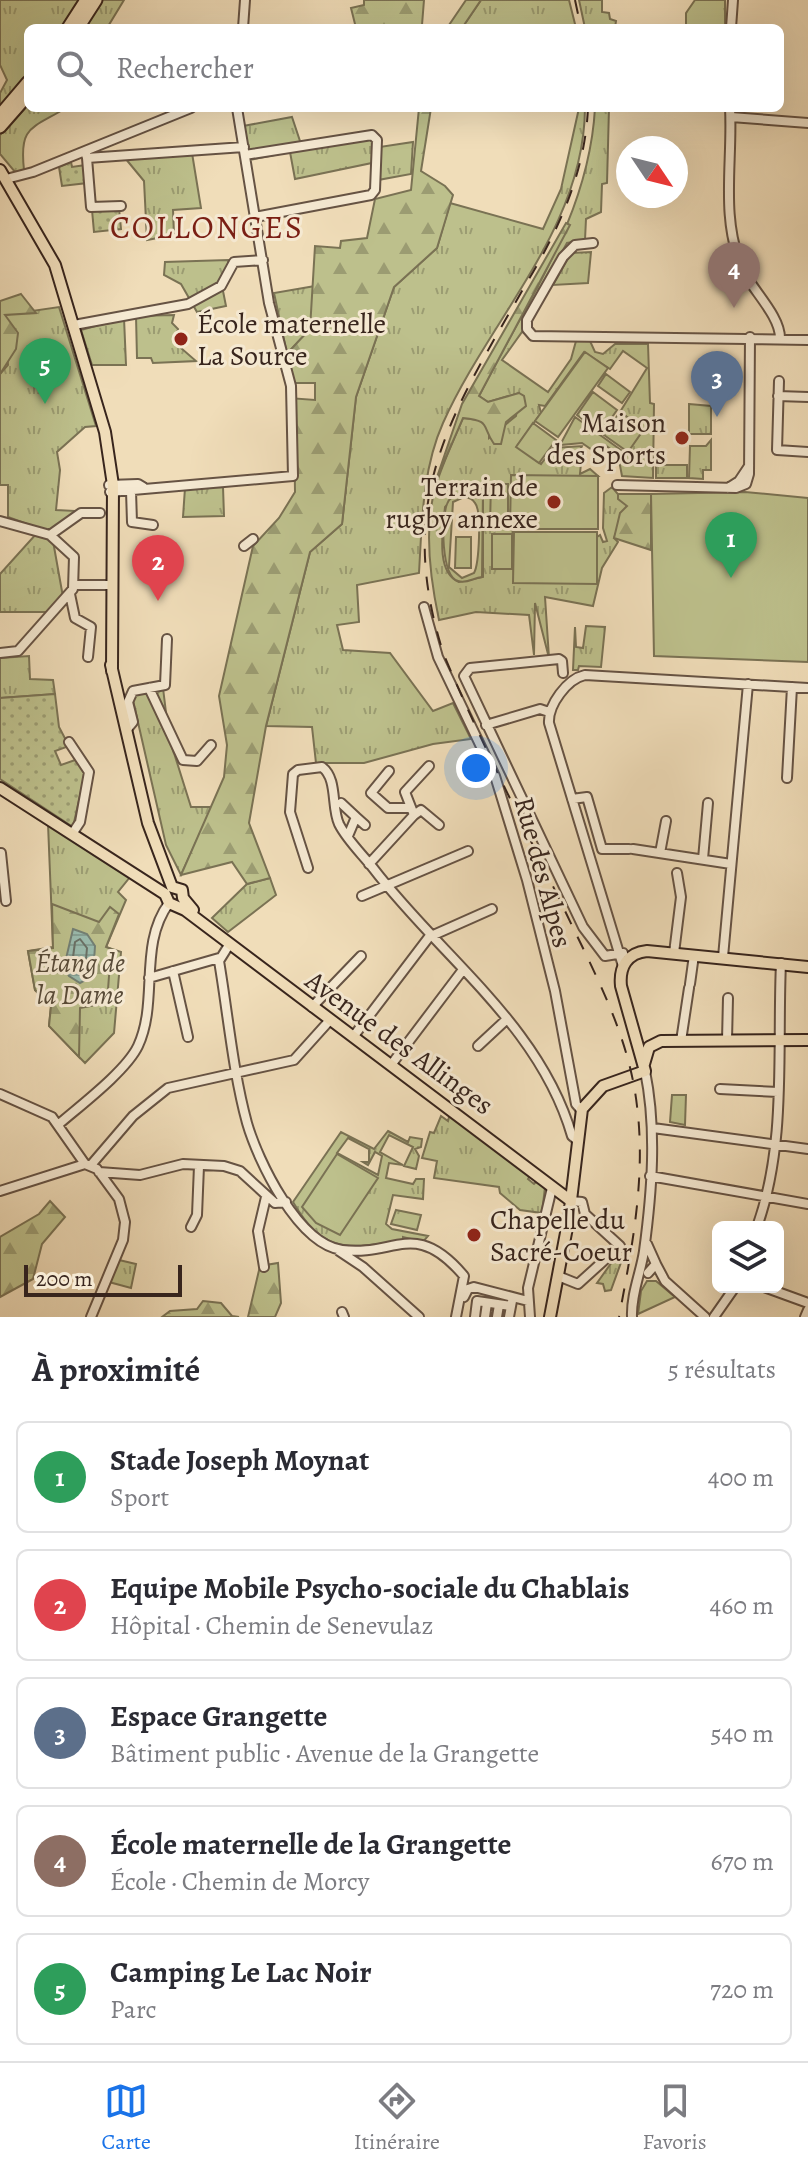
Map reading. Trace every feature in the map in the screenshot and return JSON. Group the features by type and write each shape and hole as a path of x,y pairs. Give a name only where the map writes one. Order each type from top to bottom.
{"highway":[{"path":"71,24 86,0"},
{"path":"81,24 96,0"},
{"path":"0,115 24,87"},
{"path":"0,127 24,100"}],"main road":[{"path":"0,161 7,182 37,229 55,265 100,415 110,488 108,585 112,671 128,728 148,823 173,897"},
{"name":"Avenue des Allinges","path":"0,786 173,897 229,945 510,1152 571,1201"},
{"path":"643,1064 621,986 622,955 674,953 808,967"},
{"path":"634,1033 641,1038 661,1041 808,1040"},
{"path":"550,1317 571,1201 582,1111 596,1090 643,1064 648,1049 661,1041"},
{"path":"619,1079 643,1064"},
{"path":"553,1189 566,1188 573,1178"}],"street":[{"path":"243,24 245,0"},
{"path":"731,24 733,0"},
{"path":"7,182 86,154 182,112"},
{"path":"110,488 131,491 143,487 233,483 244,478 293,476 294,401 269,303 238,112"},
{"path":"780,338 779,328 746,276 733,240 729,215 731,113 808,123"},
{"path":"86,154 244,151 372,135 377,140 375,190 371,195 255,217"},
{"path":"86,154 91,207 121,206"},
{"path":"593,243 575,245 563,257 527,320 527,329 533,336 808,340"},
{"path":"74,325 121,314 179,307 215,291 234,262 263,260"},
{"path":"617,485 728,488 739,484 749,466 750,337"},
{"path":"779,381 777,450 808,452"},
{"path":"778,396 808,397"},
{"path":"110,488 138,484 143,487"},
{"path":"131,491 132,522 153,525"},
{"path":"50,535 81,513 100,513"},
{"path":"0,521 50,535 74,557 72,589 75,618 91,627 88,657"},
{"path":"244,546 253,539"},
{"path":"0,653 18,651 72,589 108,585"},
{"name":"Rue des Alpes","path":"424,607 438,657 495,776 527,880 555,991 576,1104 582,1111"},
{"path":"128,728 133,722 128,702 130,694 165,685 167,639"},
{"path":"563,673 559,659 468,669 465,678 583,927 603,955 622,955 549,723 549,712 571,681 582,675 808,688"},
{"path":"723,957 748,684"},
{"path":"787,778 792,687"},
{"path":"149,688 183,760 197,761 211,745"},
{"path":"486,725 540,709 549,712"},
{"path":"69,742 89,776 80,822 72,834"},
{"path":"412,812 405,792 429,766"},
{"path":"308,868 290,812 294,771 322,767 328,772 337,818 348,836 429,937 507,1019 546,1069 563,1105 572,1136 577,1140"},
{"path":"389,771 371,793 388,808 412,812 421,810 439,825"},
{"path":"572,799 587,797 602,849 631,849 731,864"},
{"path":"341,803 365,825"},
{"path":"703,859 708,803"},
{"path":"369,864 412,812"},
{"path":"348,836 356,817"},
{"path":"660,853 666,821"},
{"path":"362,896 468,851"},
{"path":"1,853 6,901"},
{"path":"674,953 681,897 677,873"},
{"path":"59,1124 136,1050 142,1033 154,926 173,897"},
{"path":"353,1037 429,937 492,909"},
{"path":"149,978 217,960 229,945"},
{"path":"681,1041 694,955"},
{"path":"312,1007 361,956"},
{"path":"217,960 252,1137 286,1202 302,1227 363,1267 419,1317"},
{"path":"759,1221 767,1198 776,1145 781,963"},
{"path":"173,971 188,1037"},
{"path":"391,1065 462,971"},
{"path":"727,1040 728,998"},
{"path":"478,1046 507,1019"},
{"path":"0,1191 88,1164 133,1116 168,1088 298,1058 330,1020"},
{"path":"632,1317 636,1287 644,1268 653,1128 643,1064"},
{"path":"619,1079 639,1080 649,1091"},
{"path":"720,1089 778,1092"},
{"path":"0,1094 43,1111 59,1124 119,1199 125,1228 91,1317"},
{"path":"653,1128 808,1149"},
{"path":"99,1172 140,1175 183,1164 236,1169 278,1205 286,1202"},
{"path":"191,1227 197,1215 199,1166"},
{"path":"650,1176 808,1204"},
{"path":"530,1317 528,1301 553,1189"},
{"path":"264,1267 258,1231 266,1197"},
{"name":"Avenue des Allinges","path":"558,1276 578,1284 619,1247 619,1243 585,1214 582,1202 571,1201"},
{"path":"645,1236 665,1281"},
{"path":"335,1248 418,1242 463,1274 458,1317"},
{"path":"644,1268 655,1261"},
{"path":"644,1268 655,1261"},
{"path":"644,1268 665,1281 705,1317"},
{"path":"458,1317 464,1295 470,1288 528,1301"},
{"path":"714,1317 731,1293"},
{"path":"780,1293 808,1303"},
{"path":"509,1317 513,1296"},
{"path":"475,1317 477,1301 511,1306"},
{"path":"485,1317 487,1303"},
{"path":"497,1317 499,1305"},
{"path":"805,1317 808,1310"}],"green space":[{"path":"0,0 79,0 64,24 24,24 24,79 0,106 0,93 7,80 0,65"},
{"path":"102,0 124,0 109,24 87,24"},
{"path":"364,0 424,0 422,24 355,24 351,8 364,5"},
{"path":"466,0 481,0 465,24 450,24"},
{"path":"481,0 569,0 575,24 465,24"},
{"path":"579,0 602,0 602,12 609,13 610,19 616,21 616,24 584,24"},
{"path":"695,0 725,0 725,24 686,24 686,13"},
{"path":"24,109 24,112 59,112 30,130 24,145 24,170 15,172 0,154 0,135"},
{"path":"419,112 430,112 421,171 453,195 437,248 394,287 356,397 342,524 310,552 266,726 249,823 270,878 247,884 232,862 181,875 224,777 227,745 219,696 253,546 279,518 295,492 294,425 289,398 315,400 315,383 286,383 280,361 310,329 315,246 340,248 341,241 367,238 375,199 411,190"},
{"path":"578,112 585,112 581,152 569,194 552,233 463,384 436,441 424,497 419,573 357,585 359,622 337,625 343,650 390,653 433,711 453,703 471,739 433,744 364,763 316,763 312,727 266,726 310,552 342,524 356,397 394,287 437,248 450,203 543,229 561,189"},
{"path":"594,112 609,112 607,183 602,184 601,212 586,219 585,240 567,243 527,315 526,333 522,332 502,360 548,392 571,359 576,341 590,341 595,352 603,354 615,344 648,344 650,403 654,404 653,478 622,476 618,455 624,453 617,454 605,445 595,452 582,443 560,445 575,417 625,453 625,454 644,429 620,412 647,368 623,351 610,369 584,352 545,406 539,405 541,413 517,446 541,464 553,448 582,446 576,458 581,463 580,474 590,469 598,476 511,476 514,583 596,583 597,537 600,535 603,542 607,541 603,528 604,493 612,487 627,505 614,538 618,542 602,568 593,606 545,597 549,658 535,603 534,655 529,615 476,612 439,620 431,570 430,518 439,477 463,418 479,420 489,427 489,438 516,416 519,393 488,402 479,396 552,257 581,185","holes":["478,487 483,488 483,577 459,582 451,577 443,560 442,549 445,507 461,492 478,498"]},
{"path":"292,117 303,150 372,138 380,147 413,142 411,174 378,180 372,163 295,179 290,152 249,160 243,126"},
{"path":"192,153 201,208 173,210 174,235 147,240 144,181 125,158"},
{"path":"71,162 72,167 86,165 87,183 62,186 59,167"},
{"path":"119,208 121,229 94,232 92,210"},
{"path":"566,223 570,225 479,396 488,402 519,393 524,396 526,406 506,422 501,444 494,444 482,423 463,418 436,480 462,404"},
{"path":"591,252 588,283 553,285 571,253"},
{"path":"228,260 229,266 221,281 226,306 197,312 181,284 164,275 165,262"},
{"path":"315,286 310,329 287,354 274,293"},
{"path":"21,294 36,313 5,315 18,333 16,349 0,374 0,301"},
{"path":"59,307 96,426 85,427 57,452 60,470 56,510 77,511 49,532 8,517 8,485 0,485 0,374 8,365 4,315"},
{"path":"174,315 172,323 178,329 174,342 196,361 153,363 151,358 137,358 136,316"},
{"path":"124,318 126,365 92,365 81,330"},
{"path":"585,352 608,368 558,437 535,421"},
{"path":"606,374 630,392 622,403 598,386"},
{"path":"593,392 617,410 601,433 577,415"},
{"path":"689,404 711,406 711,434 689,434"},
{"path":"620,412 644,429 628,452 604,435"},
{"path":"533,423 556,440 539,463 516,447"},
{"path":"711,440 711,470 703,470 703,479 689,478 690,446 706,446"},
{"path":"656,465 687,465 687,478 656,478"},
{"name":"Terrain de rugby annexe","path":"511,475 598,476 598,529 510,529"},
{"path":"491,484 508,484 508,525 490,525"},
{"path":"223,487 224,516 183,517 185,488"},
{"path":"478,488 483,488 482,577 461,582 452,577 445,558 445,511 449,500 461,493 478,498","holes":["464,497 473,500 477,508 479,538 474,573 462,578 449,567 453,502"]},
{"path":"745,492 808,498 808,662 654,656 651,494"},
{"path":"618,494 651,494 651,550 614,538 620,513 627,506 618,499"},
{"path":"514,532 597,532 597,584 513,583"},
{"path":"37,533 53,541 63,597 50,612 0,612 0,574"},
{"path":"492,534 512,534 512,569 492,569"},
{"path":"456,537 471,537 471,568 455,568"},
{"path":"586,626 605,627 601,667 579,666 578,670 573,670 575,627 576,647 583,648"},
{"path":"29,656 30,679 53,680 55,694 0,698 0,658"},
{"path":"163,688 169,737 191,807 212,807 181,875 166,845 132,696"},
{"path":"55,694 59,727 69,746 55,751 61,765 78,759 86,769 73,827 0,779 0,698"},
{"name":"Étang de la Dame","path":"48,824 130,877 118,892 126,900 106,947 121,952 114,1033 85,1063 49,1026 51,1006 35,990 28,951 53,947"},
{"path":"270,878 276,895 228,932 212,918 247,884"},
{"path":"52,904 99,922 110,907 119,914 106,947 111,949 107,1003 80,1008 79,1057 49,1026 51,1006 35,990 28,951 53,948"},
{"path":"672,1095 686,1095 685,1125 670,1122"},
{"path":"450,1113 531,1174 528,1179 534,1184 538,1180 545,1187 542,1213 520,1210 500,1193 499,1187 434,1178 437,1161 422,1158 430,1132 434,1133 441,1116 448,1121"},
{"path":"388,1131 408,1142 410,1137 422,1139 421,1147 415,1149 419,1156 416,1169 404,1166 413,1147 389,1135 380,1152 403,1165 389,1163 386,1178 413,1184 416,1179 424,1179 423,1199 393,1195 386,1224 392,1229 428,1236 423,1242 403,1237 403,1241 384,1244 339,1244 316,1231 293,1202 341,1132 374,1149","holes":["348,1138 369,1149 369,1162 363,1162 368,1165 375,1152 382,1156 378,1175 337,1153"]},
{"path":"337,1154 378,1178 340,1235 316,1223 302,1207"},
{"path":"50,1201 65,1217 42,1244 33,1279 0,1297 0,1237 39,1214"},
{"path":"396,1210 421,1215 417,1230 391,1224"},
{"path":"617,1255 623,1257 611,1290 605,1291 603,1284 597,1283"},
{"path":"119,1260 136,1264 131,1288 109,1282"},
{"path":"278,1263 281,1303 275,1317 248,1317 260,1266"},
{"path":"647,1281 656,1281 675,1297 638,1314 641,1291"},
{"path":"203,1301 221,1303 232,1316 239,1317 162,1317 170,1311 197,1309"}],"water":[{"name":"Étang de la Dame","path":"73,929 87,934 95,946 93,976 80,983 69,976 64,967"}],"railway":[{"path":"575,0 580,24"},
{"path":"588,112 576,178 559,221 474,375 438,460 428,504 425,550 430,600 444,655 600,983 627,1055 637,1106 640,1159 633,1239 619,1317"}],"place":[{"name":"École maternelle de la Grangette","path":"734,308"},
{"name":"École maternelle La Source","path":"181,339"},
{"name":"Camping Le Lac Noir","path":"45,404"},
{"name":"Espace Grangette","path":"717,417"},
{"name":"Maison des Sports","path":"682,438"},
{"name":"Terrain de rugby annexe","path":"554,502"},
{"name":"Stade Joseph Moynat","path":"731,578"},
{"name":"Equipe Mobile Psycho-sociale du Chablais","path":"158,601"},
{"name":"Chapelle du Sacré-Coeur","path":"474,1235"}],"district":[{"name":"COLLONGES","path":"207,227"}]}
